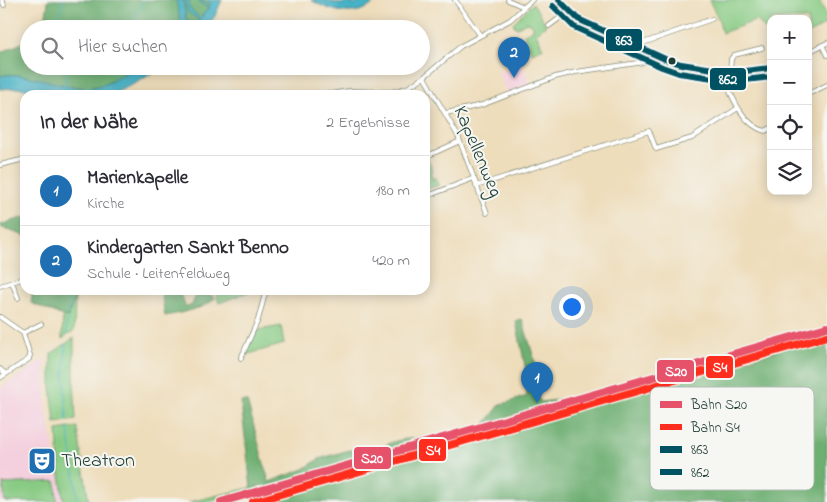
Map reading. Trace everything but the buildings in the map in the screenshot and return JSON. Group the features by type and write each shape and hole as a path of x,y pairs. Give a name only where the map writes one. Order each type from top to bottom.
{"street":[{"path":"2,0 4,5"},
{"path":"455,0 480,35"},
{"path":"508,0 524,7"},
{"path":"430,72 458,48 514,17 532,0"},
{"path":"560,1 569,11 589,26 665,59 681,64 730,71 745,72 767,69"},
{"path":"549,26 569,11"},
{"path":"638,47 640,44 712,19"},
{"path":"812,50 825,44 827,55"},
{"path":"730,71 731,59 734,56 762,48"},
{"path":"645,63 646,52"},
{"path":"446,113 482,105 555,77 574,72 665,59"},
{"path":"720,70 738,108 760,130 765,132 767,131"},
{"path":"397,90 403,89 426,75"},
{"name":"Kapellenweg","path":"424,77 446,113 460,142 486,213"},
{"path":"812,92 827,86"},
{"path":"476,186 649,131 656,149 685,141 738,108"},
{"path":"430,155 460,142"},
{"path":"0,165 20,159"},
{"path":"430,195 474,178"},
{"path":"0,286 20,280"},
{"path":"12,282 18,298"},
{"path":"241,358 258,320 265,295"},
{"path":"0,317 23,333 30,355 29,359 0,378"},
{"path":"23,333 41,324"},
{"path":"0,369 6,374"}],"shaded area":[{"path":"521,63 530,84 507,94 498,72"},
{"path":"45,359 46,406 64,502 0,502 0,388"}],"green space":[{"path":"48,0 206,0 212,4 199,20 44,20"},
{"path":"709,0 819,0 827,16 827,23 812,32 812,15 767,15 767,32 757,20 722,33 719,20"},
{"path":"533,3 546,25 536,33 543,48 532,53 524,34 533,30 533,25 526,22 516,28 513,23"},
{"path":"20,44 20,75 122,75 111,82 89,87 64,85 26,76 0,76 0,53"},
{"path":"430,172 433,179 436,178 439,185 430,188"},
{"path":"20,219 20,234 0,227 0,225"},
{"path":"32,295 96,295 75,297 68,317 31,303"},
{"path":"162,295 180,295 186,307 192,305 196,295 210,295 215,298 199,308 165,316"},
{"path":"217,295 240,295 219,303"},
{"path":"75,297 74,331 62,339 63,316 68,317"},
{"path":"522,319 537,368 536,395 541,402 564,399 484,425 500,405 527,396 526,371 516,321"},
{"path":"281,326 284,344 245,355 255,331"},
{"path":"827,336 827,502 260,502 650,388 650,490 814,490 814,387 653,387"},
{"path":"74,338 76,420 55,423 51,387 51,354"},
{"path":"247,401 269,482 304,469 319,459 349,450 375,452 389,443 397,441 413,438 438,438 262,488 261,485 251,488 241,402"},
{"path":"77,427 89,502 64,502 57,430"},
{"path":"56,481 57,502 5,502 3,484"},
{"path":"258,486 258,489 209,502 189,502"}],"water":[{"path":"176,0 183,0 187,20 180,19"},
{"path":"185,0 189,0 190,9 200,18 208,9 198,0 201,0 209,7 211,4 206,0 222,0 212,20 199,20 188,12"},
{"path":"311,0 324,0 342,4 347,0 353,0 352,5 365,0 377,0 362,10 345,12 327,8"},
{"path":"13,75 76,87 89,87 111,82 122,75 149,75 121,90 0,89 0,76"}],"waterway":[{"path":"58,20 63,0"},
{"path":"133,20 144,0"},
{"path":"64,85 67,75"},
{"path":"114,75 116,79"},
{"path":"66,335 70,295"},
{"path":"66,343 64,379 67,421"},
{"path":"68,427 78,502"}],"rail line":[{"name":"S20","path":"221,502 827,327"},
{"name":"S4","path":"651,387 827,336"},
{"name":"S4","path":"253,502 650,387"}],"transit line":[{"name":"863","path":"559,0 578,19 665,59 681,64 720,70 745,71 767,68"},
{"name":"862","path":"553,6 574,27 679,73 720,79 745,80 767,77"}],"place":[{"name":"Kindergarten Sankt Benno","path":"514,78"},
{"name":"Marienkapelle","path":"537,403"},
{"name":"Theatron","path":"42,461"}]}
